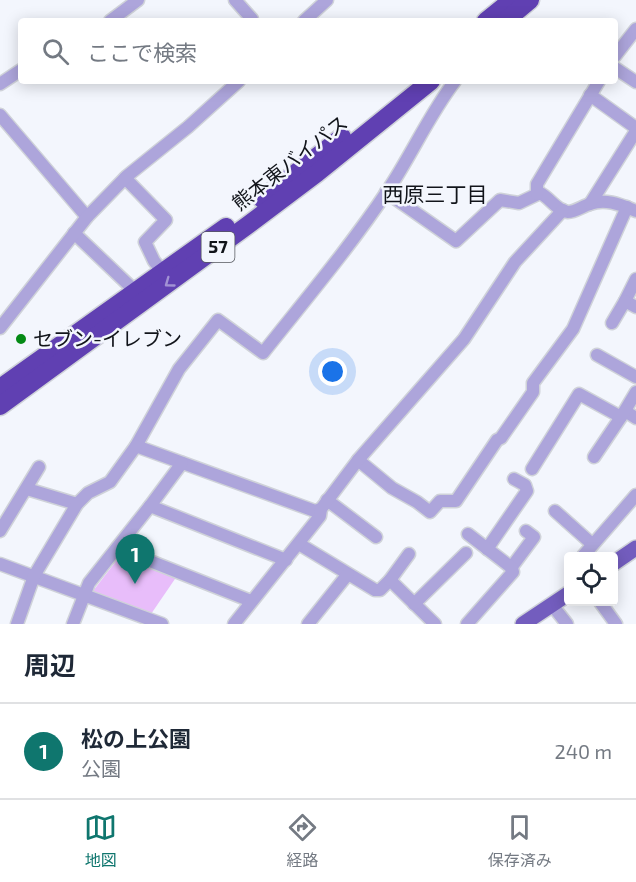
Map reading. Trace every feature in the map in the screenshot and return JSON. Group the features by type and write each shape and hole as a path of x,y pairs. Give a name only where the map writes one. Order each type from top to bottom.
{"highway":[{"path":"490,18 512,0"},
{"path":"509,18 530,0"},
{"name":"熊本東バイパス","path":"0,388 244,213 408,84"},
{"name":"熊本東バイパス","path":"0,406 248,225 427,84"}],"main road":[{"path":"618,560 636,548"},
{"path":"523,624 563,594"}],"street":[{"path":"112,18 123,4 138,0"},
{"path":"235,0 251,18"},
{"path":"307,18 327,0"},
{"path":"618,53 636,29"},
{"path":"618,70 636,82"},
{"path":"0,84 18,72"},
{"path":"0,328 87,217 125,178 188,127 236,84"},
{"path":"16,624 34,576 77,504 88,493 110,482 136,446 179,369 218,320 263,353 386,192 453,84"},
{"path":"537,194 537,184 597,84"},
{"path":"590,95 635,136 590,204"},
{"path":"0,115 87,217"},
{"path":"125,178 166,220 145,242 154,261 162,271"},
{"path":"358,460 392,488 430,512 440,501 456,501 533,392 532,382 573,329 631,209 608,202 590,204 570,212 563,210 544,195 537,194 519,203 498,201 456,241 386,192"},
{"path":"136,446 315,511 324,504 358,460 464,339 515,262 563,210"},
{"path":"74,233 134,290"},
{"path":"612,323 636,279"},
{"path":"624,301 636,307"},
{"path":"597,355 636,377"},
{"path":"594,457 627,416 636,392"},
{"path":"532,470 579,394 627,416"},
{"path":"73,624 89,583 182,463"},
{"path":"0,531 39,467"},
{"path":"487,549 526,492 525,485 514,479"},
{"path":"27,489 77,504"},
{"path":"586,552 636,495"},
{"path":"324,504 376,537"},
{"path":"234,624 320,516 324,504"},
{"path":"150,506 286,560"},
{"path":"555,511 592,544"},
{"path":"467,624 511,576 512,568 534,537 526,531"},
{"path":"468,534 512,568"},
{"path":"299,544 375,591 380,590 390,580 409,554"},
{"path":"117,548 251,601"},
{"path":"414,604 466,553"},
{"path":"0,564 84,595 134,619 162,624"},
{"path":"308,624 348,574"},
{"path":"390,580 435,624"},
{"path":"563,594 567,624"},
{"path":"603,606 616,624"}],"shaded area":[{"path":"120,556 177,576 151,614 93,591"}],"place":[{"name":"セブン-イレブン","path":"21,339"},
{"name":"松の上公園","path":"135,584"}],"district":[{"name":"西原三丁目","path":"435,195"}]}
